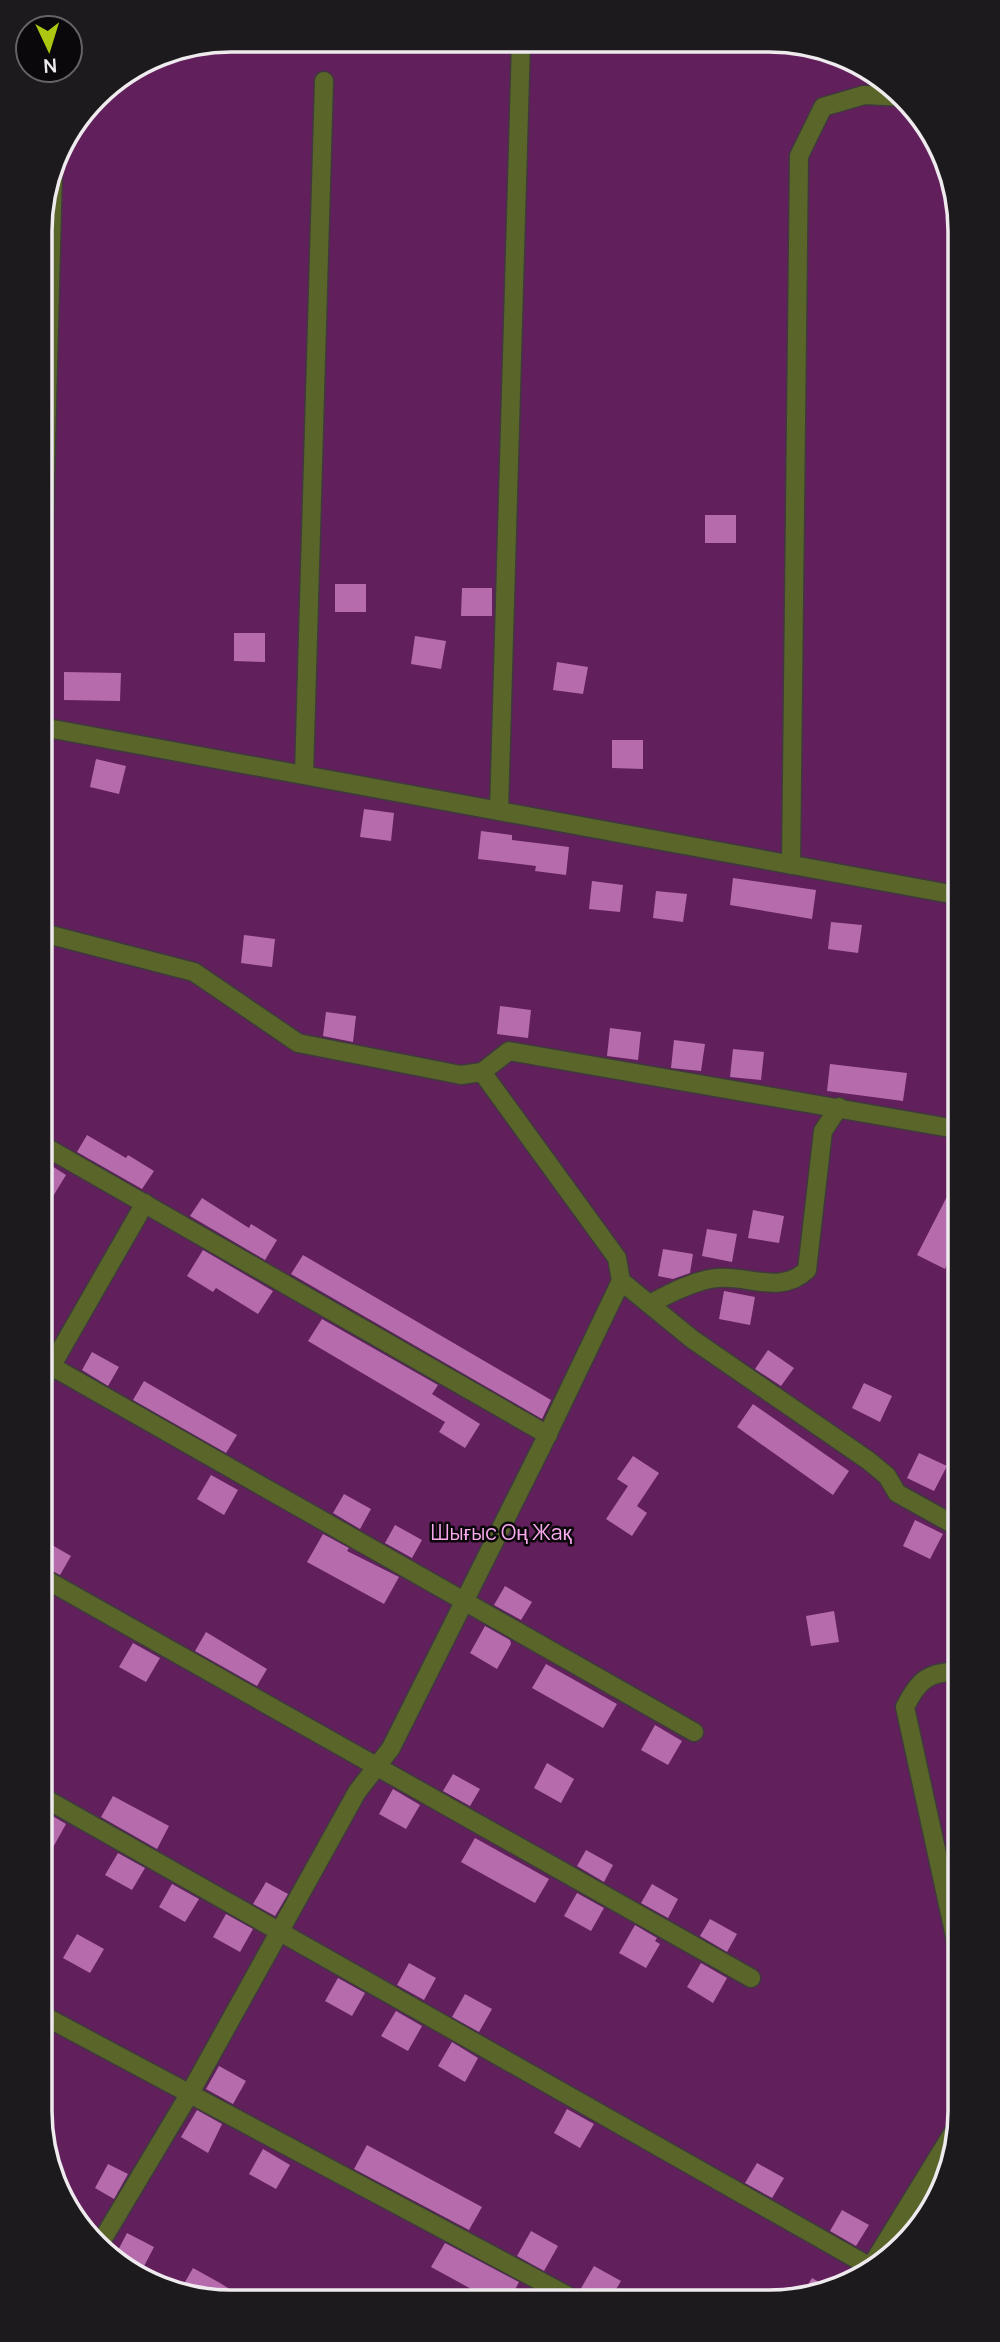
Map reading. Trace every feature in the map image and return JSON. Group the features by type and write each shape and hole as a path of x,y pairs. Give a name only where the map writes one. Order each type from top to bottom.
{"street":[{"path":"499,811 521,52"},
{"path":"304,775 324,81"},
{"path":"791,865 799,156 824,107 864,95 885,96"},
{"path":"53,729 948,893"},
{"path":"53,935 194,972 298,1043 461,1074 482,1072 509,1051 948,1127"},
{"path":"104,2236 190,2093 278,1929 357,1792 391,1748 548,1435 621,1281 617,1258 482,1072"},
{"path":"650,1304 668,1294 718,1278 784,1284 797,1280 807,1270 823,1131 839,1107"},
{"path":"53,1151 548,1435"},
{"path":"52,1360 145,1203"},
{"path":"621,1281 692,1339 869,1461 887,1476 897,1493 947,1522"},
{"path":"52,1372 694,1732"},
{"path":"52,1583 751,1978"},
{"path":"947,1671 942,1671 916,1684 905,1707 947,1900"},
{"path":"52,1802 863,2263"},
{"path":"52,2020 555,2290"},
{"path":"883,2248 942,2151"},
{"path":"918,2192 926,2195"}],"green space":[{"name":"Шығыс Оң Жақ","path":"208,54 792,54 826,62 848,71 877,89 911,123 924,142 941,185 948,232 947,2122 944,2145 934,2179 924,2200 903,2229 858,2266 815,2283 768,2290 232,2290 197,2286 174,2280 142,2266 105,2237 76,2200 59,2157 52,2110 53,220 66,163 76,142 105,105 142,76 163,66"}],"building":[{"path":"705,515 736,515 736,543 705,543"},
{"path":"335,584 366,584 366,612 335,612"},
{"path":"462,588 492,588 492,616 461,616"},
{"path":"234,633 265,633 265,662 234,661"},
{"path":"415,636 446,641 441,669 411,664"},
{"path":"557,662 588,667 583,694 553,690"},
{"path":"64,672 121,673 120,701 64,700"},
{"path":"612,740 643,740 643,769 612,768"},
{"path":"96,759 126,766 119,794 90,787"},
{"path":"364,809 394,813 391,841 360,837"},
{"path":"481,831 512,835 512,840 569,847 566,875 535,871 536,866 478,859"},
{"path":"733,878 816,890 812,919 730,905"},
{"path":"592,881 623,885 620,912 589,909"},
{"path":"656,891 687,894 683,922 653,918"},
{"path":"831,922 862,925 858,953 828,949"},
{"path":"244,935 275,939 272,967 241,963"},
{"path":"500,1006 531,1010 528,1038 497,1034"},
{"path":"326,1012 356,1016 353,1042 323,1036"},
{"path":"610,1028 641,1032 638,1060 607,1056"},
{"path":"674,1040 705,1044 701,1071 671,1068"},
{"path":"733,1049 764,1052 761,1080 730,1077"},
{"path":"830,1064 907,1073 903,1101 827,1091"},
{"path":"87,1135 154,1171 142,1189 77,1152"},
{"path":"52,1166 66,1175 52,1197"},
{"path":"947,1196 947,1264 945,1269 917,1255"},
{"path":"202,1198 249,1228 251,1224 277,1240 265,1260 190,1216"},
{"path":"753,1210 784,1216 779,1243 748,1238"},
{"path":"707,1229 737,1234 732,1262 702,1256"},
{"path":"663,1249 693,1254 690,1273 673,1279 658,1276"},
{"path":"203,1250 273,1291 258,1314 216,1288 213,1292 187,1276"},
{"path":"303,1255 551,1400 542,1419 291,1274"},
{"path":"724,1291 755,1297 750,1325 719,1319"},
{"path":"322,1319 438,1385 432,1394 480,1424 465,1448 439,1432 445,1422 308,1341"},
{"path":"768,1350 794,1368 781,1386 755,1369"},
{"path":"92,1352 119,1367 108,1386 82,1370"},
{"path":"144,1381 237,1435 226,1453 133,1400"},
{"path":"864,1383 892,1396 880,1422 852,1408"},
{"path":"753,1404 849,1471 833,1495 737,1427"},
{"path":"919,1453 947,1466 934,1491 907,1478"},
{"path":"633,1456 659,1473 637,1506 647,1513 632,1536 606,1519 628,1486 617,1479"},
{"path":"211,1475 238,1490 224,1515 197,1499"},
{"path":"344,1494 371,1509 360,1529 333,1513"},
{"path":"915,1520 943,1534 930,1559 903,1546"},
{"path":"395,1525 422,1540 412,1558 385,1543"},
{"path":"323,1534 349,1548 347,1551 399,1577 384,1604 307,1562"},
{"path":"52,1545 71,1556 60,1575 52,1571"},
{"path":"505,1586 532,1602 521,1620 494,1605"},
{"path":"834,1611 839,1642 811,1646 806,1616"},
{"path":"485,1626 510,1640 511,1644 497,1669 470,1653"},
{"path":"206,1632 267,1669 257,1686 195,1651"},
{"path":"133,1643 160,1658 146,1682 119,1667"},
{"path":"546,1664 617,1704 603,1728 532,1688"},
{"path":"655,1725 682,1741 668,1765 641,1750"},
{"path":"547,1763 574,1779 561,1803 534,1788"},
{"path":"453,1774 480,1789 470,1806 443,1791"},
{"path":"393,1789 420,1805 406,1829 379,1814"},
{"path":"113,1796 169,1826 157,1849 101,1817"},
{"path":"52,1816 66,1824 52,1849"},
{"path":"475,1838 549,1879 535,1903 461,1862"},
{"path":"586,1850 613,1865 604,1882 577,1866"},
{"path":"118,1853 145,1868 132,1890 105,1875"},
{"path":"266,1882 288,1894 275,1916 253,1904"},
{"path":"172,1884 199,1899 185,1922 159,1907"},
{"path":"652,1884 678,1899 668,1918 641,1903"},
{"path":"577,1893 604,1908 591,1931 564,1916"},
{"path":"226,1914 253,1929 240,1952 213,1937"},
{"path":"710,1919 737,1934 727,1952 700,1936"},
{"path":"635,1925 657,1938 655,1941 660,1944 646,1968 619,1953"},
{"path":"77,1934 104,1949 90,1973 63,1958"},
{"path":"409,1963 436,1978 424,2000 397,1985"},
{"path":"701,1963 727,1978 713,2003 687,1987"},
{"path":"338,1978 365,1993 352,2016 325,2001"},
{"path":"465,1994 492,2009 479,2032 452,2017"},
{"path":"396,2011 422,2026 408,2051 381,2036"},
{"path":"452,2042 478,2058 465,2082 438,2066"},
{"path":"219,2066 246,2081 233,2104 206,2089"},
{"path":"567,2109 594,2124 580,2148 554,2133"},
{"path":"197,2110 222,2124 208,2153 181,2137"},
{"path":"367,2145 482,2207 469,2230 354,2169"},
{"path":"263,2149 290,2165 276,2189 249,2174"},
{"path":"757,2163 784,2178 772,2198 745,2183"},
{"path":"108,2164 128,2174 114,2199 95,2188"},
{"path":"842,2210 869,2225 856,2246 830,2231"},
{"path":"531,2231 558,2246 544,2271 517,2256"},
{"path":"127,2233 154,2247 144,2267 119,2249"},
{"path":"445,2243 519,2282 515,2290 473,2290 431,2267"},
{"path":"594,2266 621,2281 616,2290 580,2290"},
{"path":"193,2268 231,2290 197,2286 185,2283"}]}
